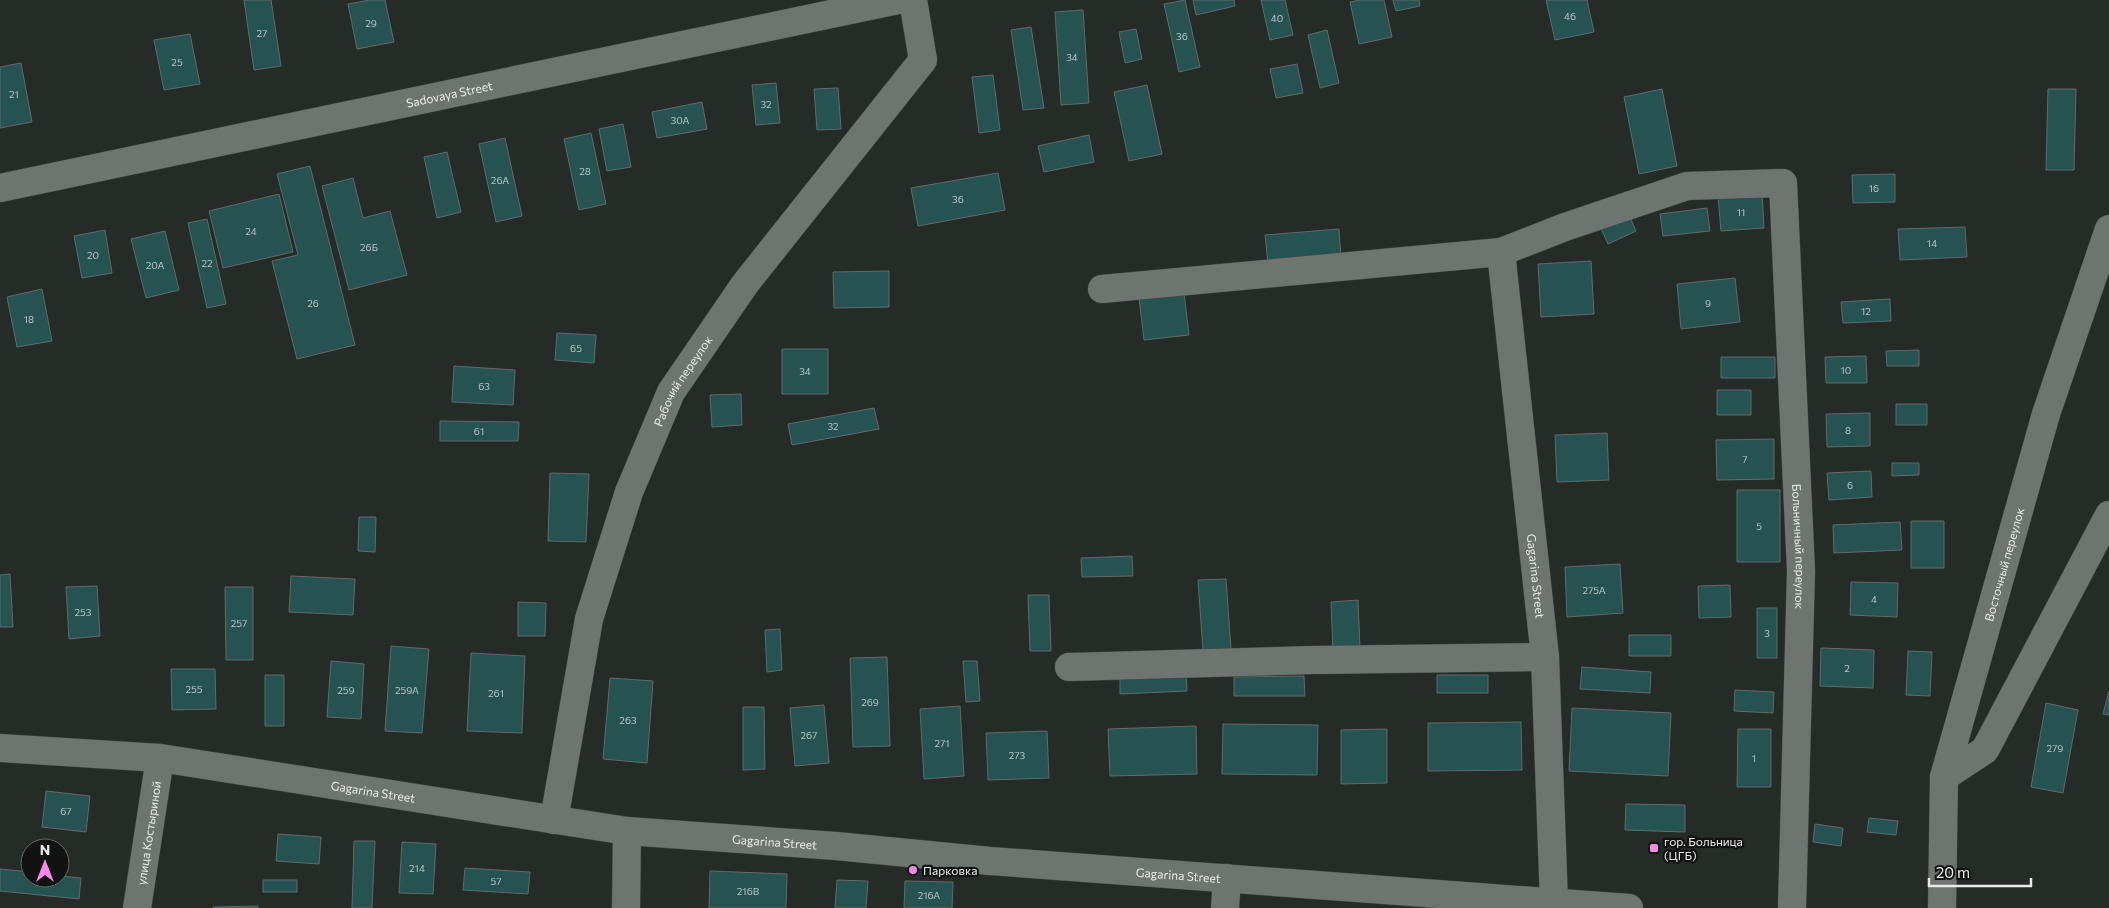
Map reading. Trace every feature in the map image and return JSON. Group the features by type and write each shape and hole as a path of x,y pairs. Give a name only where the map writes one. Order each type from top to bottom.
{"street":[{"name":"Sadovaya Street","path":"0,188 898,0"},
{"name":"Рабочий переулок","path":"554,820 589,619 629,492 671,392 745,284 923,60 913,0"},
{"name":"Больничный переулок","path":"1500,252 1566,227 1687,186 1783,183 1801,571 1792,908"},
{"name":"Восточный переулок","path":"1942,908 1944,777 2046,414 2109,228"},
{"name":"Gagarina Street","path":"1500,252 1545,657 1554,902"},
{"path":"1102,289 1500,252"},
{"path":"1944,777 1985,750 2109,515"},
{"path":"1069,667 1313,660 1545,657"},
{"name":"Gagarina Street","path":"0,748 160,758 627,831 836,846 990,861 1629,908"},
{"name":"улица Костыриной","path":"137,908 160,758"},
{"path":"626,908 627,831"},
{"path":"1225,908 1227,878"}],"building":[{"path":"244,0 271,0 281,66 254,70"},
{"path":"370,0 385,0 394,42 357,49 348,4"},
{"path":"1185,0 1200,67 1179,72 1164,4"},
{"path":"1193,0 1234,0 1235,6 1196,15"},
{"path":"1261,0 1285,0 1293,35 1270,40"},
{"path":"1384,0 1392,37 1359,44 1350,2"},
{"path":"1393,0 1419,0 1420,6 1396,11"},
{"path":"1546,0 1587,0 1594,32 1555,40"},
{"path":"1083,10 1089,103 1061,105 1055,12"},
{"path":"1031,27 1044,108 1023,110 1011,30"},
{"path":"1136,29 1142,59 1125,63 1119,32"},
{"path":"1327,30 1339,83 1320,88 1308,35"},
{"path":"190,34 200,84 164,90 154,40"},
{"path":"21,63 32,122 0,128 0,67"},
{"path":"1297,64 1303,93 1276,98 1270,69"},
{"path":"993,75 1000,130 979,133 972,77"},
{"path":"776,83 780,123 756,125 752,85"},
{"path":"1147,85 1162,154 1129,161 1114,92"},
{"path":"838,88 841,129 817,130 814,89"},
{"path":"1662,89 1677,166 1639,174 1624,97"},
{"path":"2048,89 2076,89 2074,170 2046,170"},
{"path":"702,102 707,129 657,138 652,112"},
{"path":"623,124 631,167 607,171 599,129"},
{"path":"591,133 606,204 579,210 564,139"},
{"path":"1089,135 1094,162 1044,172 1038,146"},
{"path":"505,138 522,216 496,222 479,144"},
{"path":"447,152 461,212 437,218 424,157"},
{"path":"310,166 355,345 297,359 272,261 298,255 277,174"},
{"path":"998,173 1005,210 918,226 911,188"},
{"path":"1895,174 1895,202 1853,203 1852,175"},
{"path":"353,178 363,218 390,211 407,275 349,290 322,186"},
{"path":"1762,193 1764,228 1721,231 1718,196"},
{"path":"279,194 293,252 223,268 209,211"},
{"path":"1707,208 1710,231 1663,236 1660,214"},
{"path":"1628,213 1636,231 1608,244 1600,226"},
{"path":"207,219 226,304 207,308 188,223"},
{"path":"1965,227 1967,257 1900,260 1898,229"},
{"path":"1339,229 1341,258 1268,264 1265,235"},
{"path":"105,230 112,273 82,278 74,236"},
{"path":"165,231 179,290 146,298 131,239"},
{"path":"1591,261 1594,314 1541,317 1538,264"},
{"path":"889,271 889,307 834,308 833,272"},
{"path":"1735,278 1740,322 1681,329 1677,284"},
{"path":"42,289 52,341 17,347 7,297"},
{"path":"1184,293 1189,335 1144,340 1139,298"},
{"path":"1890,299 1891,321 1843,323 1841,302"},
{"path":"557,333 596,335 594,363 555,360"},
{"path":"782,349 828,349 828,394 782,394"},
{"path":"1919,350 1919,366 1887,366 1886,351"},
{"path":"1866,356 1867,383 1826,383 1825,357"},
{"path":"1721,357 1775,357 1775,378 1721,378"},
{"path":"454,366 515,370 513,405 452,402"},
{"path":"1717,390 1751,390 1751,415 1717,415"},
{"path":"741,394 742,425 712,427 710,395"},
{"path":"1896,404 1927,404 1927,425 1896,425"},
{"path":"874,408 879,429 792,445 788,424"},
{"path":"1870,413 1870,446 1827,447 1826,414"},
{"path":"440,421 519,422 518,441 440,441"},
{"path":"1607,433 1609,480 1557,482 1555,435"},
{"path":"1774,439 1774,479 1717,480 1716,440"},
{"path":"1892,463 1919,463 1919,475 1892,476"},
{"path":"1871,471 1872,497 1829,500 1827,473"},
{"path":"550,473 589,474 586,542 548,541"},
{"path":"1737,490 1780,490 1780,562 1737,562"},
{"path":"359,517 376,517 375,552 358,551"},
{"path":"1911,521 1944,521 1944,568 1911,568"},
{"path":"1900,522 1902,550 1834,553 1833,525"},
{"path":"1132,556 1133,576 1082,577 1081,558"},
{"path":"1620,564 1623,613 1567,617 1565,567"},
{"path":"10,574 13,627 0,627 0,575"},
{"path":"291,576 355,579 353,615 289,612"},
{"path":"1226,579 1231,649 1203,651 1198,580"},
{"path":"1851,582 1898,583 1897,617 1850,615"},
{"path":"1730,585 1731,617 1699,618 1698,586"},
{"path":"97,586 100,636 69,639 66,587"},
{"path":"225,587 253,587 253,660 226,660"},
{"path":"1028,595 1049,595 1051,651 1030,651"},
{"path":"1358,600 1360,649 1333,651 1331,602"},
{"path":"518,602 546,603 545,636 518,636"},
{"path":"1757,608 1777,608 1777,658 1757,658"},
{"path":"780,629 782,670 767,672 765,630"},
{"path":"1629,635 1671,635 1671,656 1629,656"},
{"path":"391,646 429,649 422,733 385,731"},
{"path":"1821,648 1874,650 1873,688 1820,686"},
{"path":"1908,651 1932,652 1930,696 1906,695"},
{"path":"471,653 525,656 522,733 467,731"},
{"path":"887,657 890,746 853,747 850,658"},
{"path":"331,661 364,664 361,719 327,717"},
{"path":"963,661 977,661 980,701 966,702"},
{"path":"1582,667 1651,672 1650,693 1580,689"},
{"path":"171,669 215,669 216,709 172,710"},
{"path":"1186,674 1187,691 1120,694 1120,676"},
{"path":"265,675 284,675 284,726 265,726"},
{"path":"1437,675 1488,675 1488,693 1437,693"},
{"path":"1304,676 1305,696 1234,696 1234,677"},
{"path":"610,678 653,681 647,763 603,759"},
{"path":"1735,690 1774,692 1773,713 1734,711"},
{"path":"2109,691 2109,715 2103,714"},
{"path":"2046,703 2078,710 2063,793 2031,787"},
{"path":"824,705 829,763 795,766 790,708"},
{"path":"960,706 964,776 924,779 920,709"},
{"path":"743,707 764,707 765,769 743,770"},
{"path":"1572,708 1671,713 1668,776 1569,771"},
{"path":"1521,722 1522,770 1428,771 1428,723"},
{"path":"1223,724 1318,725 1317,775 1222,774"},
{"path":"1196,726 1197,774 1110,776 1108,729"},
{"path":"1387,729 1387,783 1341,784 1341,730"},
{"path":"1738,729 1771,729 1771,787 1737,787"},
{"path":"1047,731 1049,778 988,780 986,733"},
{"path":"46,791 90,796 86,832 42,827"},
{"path":"1626,804 1685,805 1685,832 1625,830"},
{"path":"1869,818 1898,821 1896,835 1867,832"},
{"path":"1815,824 1843,828 1841,846 1813,842"},
{"path":"278,834 321,837 319,864 276,861"},
{"path":"354,841 375,841 372,908 352,908"},
{"path":"402,842 436,844 433,894 399,893"},
{"path":"465,868 530,872 528,894 463,890"},
{"path":"0,869 20,871 20,888 70,888 70,877 81,878 79,899 0,891"},
{"path":"710,871 787,874 786,908 709,908"},
{"path":"263,880 297,880 297,892 263,892"},
{"path":"837,880 868,881 866,908 835,908"},
{"path":"905,881 953,882 952,908 904,908"},
{"path":"258,906 258,908 213,908 213,907"}],"place":[{"name":"гор. Больница (ЦГБ)","path":"1654,848"},
{"name":"Парковка","path":"913,870"}]}
